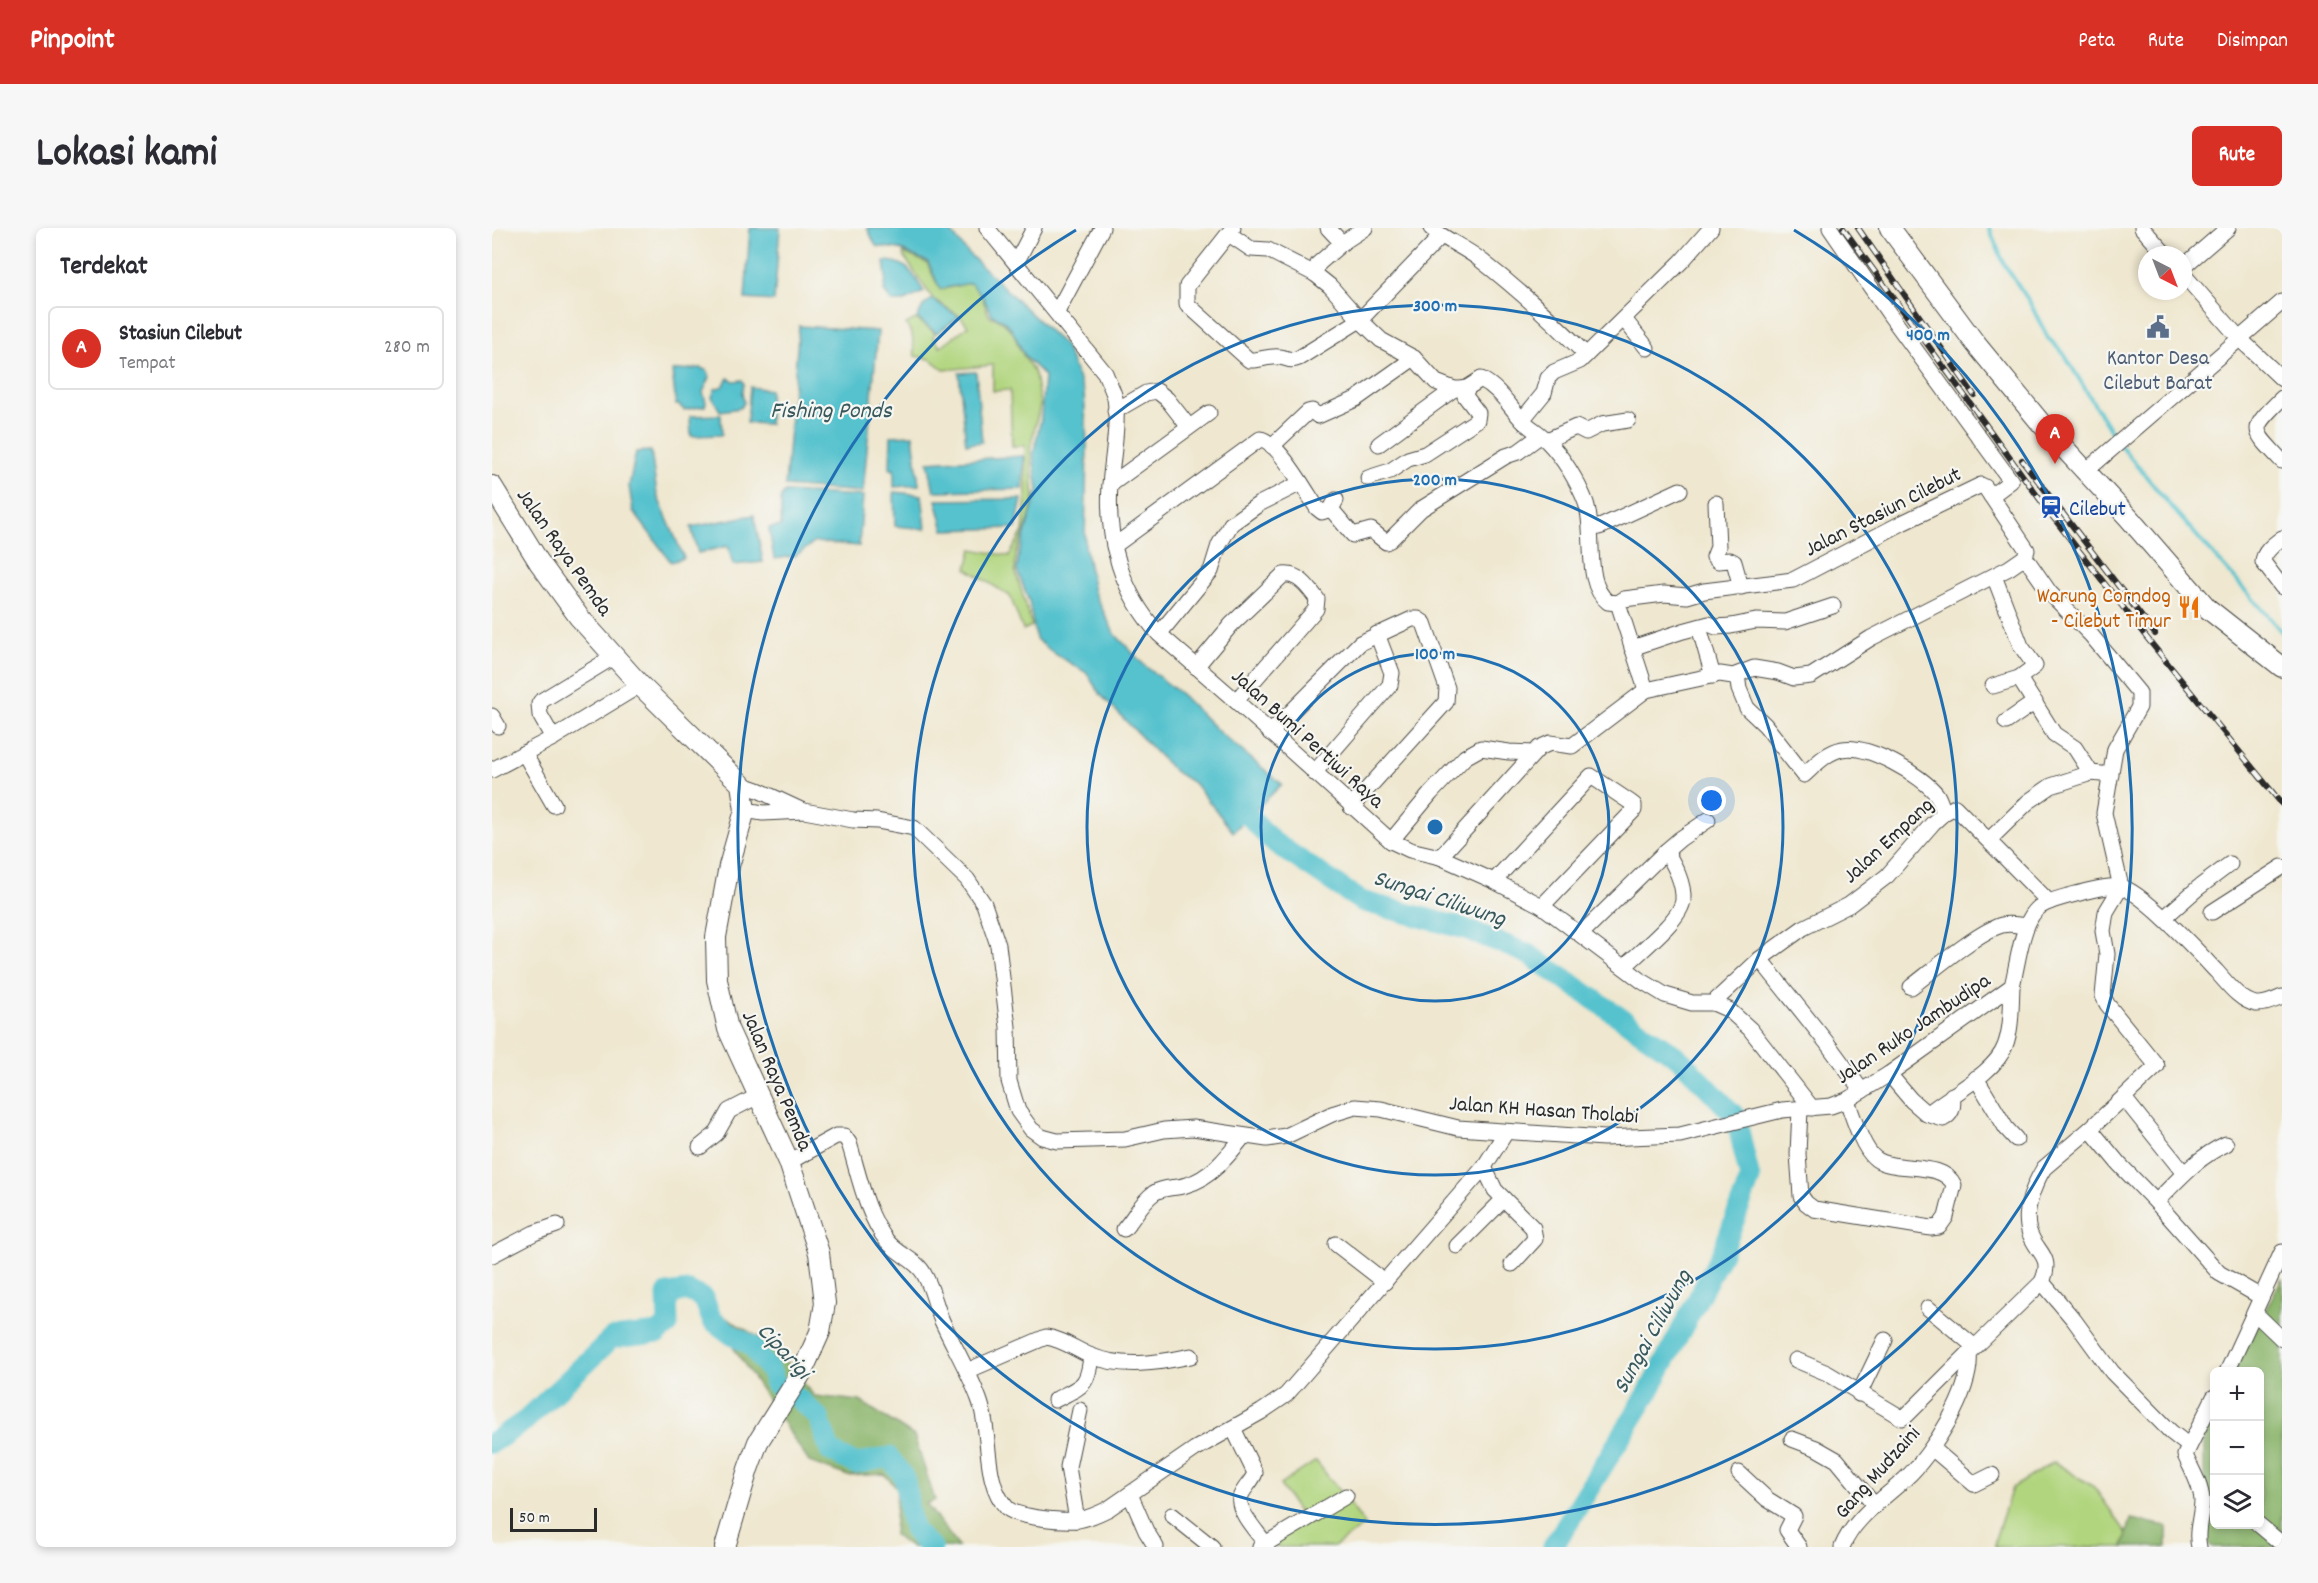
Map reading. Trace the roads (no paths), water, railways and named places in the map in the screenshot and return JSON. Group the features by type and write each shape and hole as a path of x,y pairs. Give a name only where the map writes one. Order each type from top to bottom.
{"main road":[{"path":"1890,228 1975,343 2040,422 2207,608 2282,667"},
{"name":"Jalan Raya Pemda","path":"492,486 539,562 579,617 640,685 741,784 745,810 729,866 716,937 717,980 728,1029 789,1162 819,1253 825,1303 820,1332 802,1372 758,1442 723,1546"}],"street":[{"name":"Jalan Bumi Pertiwi Raya","path":"987,228 1105,373 1115,399 1114,454 1109,511 1114,546 1132,597 1159,634 1391,842 1410,850 1440,857 1542,906 1665,995 1692,1003 1713,1003 1729,1010 1750,1029 1806,1108"},
{"path":"1016,263 1034,228"},
{"path":"1057,312 1102,228"},
{"path":"1328,228 1342,243"},
{"path":"1315,274 1318,264 1342,243 1365,228"},
{"path":"1522,420 1544,393 1548,378 1554,372 1574,364 1586,355 1682,261 1711,228"},
{"name":"Jalan Stasiun Cilebut","path":"1741,587 1793,580 1981,485 1991,496 2011,481 1890,315 1830,228"},
{"path":"2142,228 2158,246"},
{"path":"2192,259 2225,229"},
{"path":"1368,477 1390,471 1408,459 1425,454 1477,420 1478,413 1460,389 1436,382 1414,358 1381,340 1360,320 1341,297 1315,274 1268,250 1251,249 1231,231 1187,286 1187,304 1249,360 1258,361 1276,357 1291,361 1302,357 1360,320 1436,232 1475,256 1508,281 1586,355"},
{"path":"2192,284 2240,339 2282,379"},
{"path":"2086,471 2282,302"},
{"path":"1624,319 1647,348"},
{"path":"1272,446 1308,412 1312,411 1318,416 1348,403 1414,358"},
{"path":"1379,444 1460,389 1481,380 1486,382 1562,459 1580,489 1586,504 1591,529 1595,587 1608,602 1618,603 1629,597 1664,594 1687,596 1741,587 1734,562 1718,561 1714,557 1718,547 1716,503"},
{"path":"1115,411 1146,393 1157,391 1167,399 1189,427"},
{"path":"2282,398 2257,426 2257,432 2282,461"},
{"path":"1110,485 1209,413"},
{"path":"1114,546 1260,439 1272,446 1317,508 1322,512 1333,504 1353,535 1371,530 1386,543 1421,509 1506,456 1543,438 1576,427 1586,432 1602,424 1628,420"},
{"path":"1159,634 1211,571 1219,545 1231,524 1259,504 1301,483"},
{"path":"1591,529 1680,490"},
{"path":"1440,857 1534,753 1550,743 1572,746 1646,690 1713,676 1737,675 1754,668 1778,672 1794,678 1811,676 1871,638 2009,568 2025,557 2027,550 1991,496"},
{"path":"2282,538 2263,557 2263,562 2282,587"},
{"path":"1796,1360 1827,1373 1897,1416 1905,1417 2042,1282 2047,1270 2047,1262 2029,1231 2032,1190 2044,1168 2090,1130 2157,1066 2103,996 2107,954 2103,931 2106,912 2121,887 2104,813 2115,750 2139,707 2139,693 2091,635 2050,593 2025,557"},
{"path":"1196,667 1231,625 1283,575 1289,574 1301,579 1317,599 1316,609 1236,701"},
{"path":"1993,686 2019,678 2035,666 2021,646 1994,576"},
{"path":"1618,603 1646,690"},
{"path":"1632,648 1709,624 1714,627 1756,621 1785,622 1833,606"},
{"path":"1270,733 1360,643 1412,619 1418,619 1424,623 1448,688 1446,702 1351,807"},
{"path":"1699,627 1713,676"},
{"path":"1314,773 1385,692 1392,679 1389,664 1377,634"},
{"path":"553,738 540,715 539,704 553,693 615,657"},
{"path":"1737,675 1739,689 1747,708 1765,725 1804,774 1830,753 1844,748 1873,754 1892,761 1912,773 1936,795 1944,813"},
{"path":"2019,678 2054,734 2075,748 2091,773"},
{"path":"492,770 553,738 640,685"},
{"path":"2006,722 2035,702"},
{"path":"1391,842 1431,793 1465,758 1481,748 1534,753"},
{"path":"524,753 554,805"},
{"path":"1989,840 2028,802 2051,786 2091,773 2111,775"},
{"path":"1494,881 1591,776 1630,802 1634,810 1542,906"},
{"name":"Jalan KH Hasan Tholabi","path":"741,784 804,811"},
{"name":"Jalan Empang","path":"1713,1003 1760,959 1803,928 1849,905 1887,876 1912,845 1944,813 1955,807 2049,902"},
{"name":"Jalan KH Hasan Tholabi","path":"745,810 764,813 804,811 853,820 877,820 914,828 967,879 984,904 998,945 1008,1027 1009,1082 1018,1111 1031,1129 1042,1137 1057,1141 1125,1138 1164,1130 1193,1128 1267,1139 1286,1136 1332,1114 1355,1107 1381,1108 1458,1128 1627,1138 1680,1135 1782,1110"},
{"path":"1581,934 1680,838 1708,820"},
{"path":"1624,967 1680,910 1682,889 1675,867 1666,851"},
{"path":"2164,918 2230,864"},
{"path":"2212,912 2282,867"},
{"path":"2121,887 2140,898 2164,918 2231,988 2248,1001 2257,1004 2282,997"},
{"name":"Jalan Ruko Jambudipa","path":"1782,1110 1831,1106 1847,1100 1889,1074 2012,986 2025,926 2030,915 2039,906 2084,892 2121,887"},
{"path":"1911,987 1999,926 2011,924 2025,926"},
{"path":"1760,959 1862,1091"},
{"path":"1889,1074 1911,1100 1927,1114 1991,1066 2005,1047 2012,986"},
{"path":"1976,1078 2006,1128 2016,1139"},
{"path":"700,1147 716,1134 729,1111 760,1095"},
{"path":"2124,1098 2183,1172"},
{"path":"1806,1108 1799,1164 1801,1196 1806,1203 1814,1209 1931,1228 1939,1227 1946,1217 1954,1185 1952,1181 1940,1172 1905,1167 1875,1159 1867,1149 1847,1100"},
{"path":"2090,1130 2129,1176 2156,1202 2219,1273 2261,1297"},
{"path":"789,1162 836,1136 844,1137 849,1143 870,1210 887,1240 923,1271 946,1329 967,1371 984,1413 992,1476 997,1494 1013,1512 1045,1518 1077,1520 1094,1516 1196,1449 1286,1395 1484,1167 1506,1132"},
{"path":"1124,1229 1151,1195 1161,1189 1186,1185 1201,1179 1227,1157 1243,1137"},
{"path":"2156,1202 2183,1172 2213,1150 2226,1144"},
{"path":"1484,1167 1495,1190 1536,1233 1535,1239 1512,1264"},
{"path":"1457,1246 1504,1199"},
{"path":"492,1255 534,1233 557,1225"},
{"path":"1336,1244 1385,1282"},
{"path":"2229,1367 2282,1252"},
{"path":"2042,1282 2074,1320 2112,1372 2171,1432 2188,1446"},
{"path":"1928,1308 1972,1350"},
{"path":"2255,1313 2282,1339"},
{"path":"967,1371 1046,1337 1056,1338 1091,1356 1121,1364 1160,1362 1191,1356"},
{"path":"1859,1394 1885,1340"},
{"name":"Gang Mudzaini","path":"1842,1547 1853,1527 1906,1478 1932,1448 1962,1390 1972,1350"},
{"path":"1055,1400 1082,1385 1088,1379 1091,1356"},
{"path":"2199,1547 2197,1534 2201,1511 2200,1490 2185,1455 2210,1405"},
{"path":"1077,1520 1068,1467 1080,1410"},
{"path":"1233,1428 1255,1473 1240,1496 1240,1505 1263,1545 1346,1496"},
{"path":"1792,1438 1837,1460 1875,1506"},
{"path":"1932,1448 1974,1484 1992,1475"},
{"path":"1739,1473 1767,1499 1794,1516 1787,1530 1799,1547"},
{"path":"2200,1490 2210,1496"},
{"path":"1130,1494 1146,1531 1156,1547"},
{"path":"1172,1515 1212,1547"},
{"path":"2264,1529 2282,1544"}],"water":[{"path":"750,228 780,228 774,301 745,299"},
{"path":"867,228 948,228 967,252 1065,346 1084,392 1087,445 1085,545 1094,592 1114,633 1145,666 1181,694 1220,733 1282,784 1233,832 1195,784 1174,771 1099,693 1087,673 1055,654 1036,639 1029,601 1017,570 1019,554 1038,490 1033,455 1041,419 1044,376 1026,357 1013,331 1005,322 992,315 981,294 970,283 940,289 928,262 899,249 876,246"},
{"path":"884,261 904,266 913,274 924,292 902,302 892,302 884,291 886,278"},
{"path":"932,299 959,317 937,333 917,318 923,306"},
{"name":"Fishing Ponds","path":"799,326 878,331 863,492 785,486"},
{"path":"700,368 706,370 710,377 703,392 705,406 684,410 676,405 672,371"},
{"path":"976,372 982,442 966,444 959,373"},
{"path":"728,378 734,381 742,380 744,403 740,408 720,411 712,397 715,389 723,386"},
{"path":"750,387 770,390 769,424 747,423"},
{"path":"721,415 722,435 691,436 690,416"},
{"name":"Fishing Ponds","path":"913,435 919,485 894,487 894,469 890,469 891,436"},
{"path":"651,451 657,495 684,558 671,562 633,511 629,486 636,452"},
{"path":"1024,456 1023,489 934,491 928,462"},
{"path":"785,492 863,496 859,546 815,542 795,556 774,559 769,528 781,526 781,497"},
{"path":"894,492 922,495 926,529 895,526"},
{"path":"1022,499 1016,528 944,530 936,500"},
{"path":"754,515 763,562 733,565 728,546 698,553 691,527"}],"waterway":[{"path":"1989,228 2004,264 2029,301 2048,338 2064,354 2116,440"},
{"path":"2121,446 2174,510 2282,632"},
{"name":"Sungai Ciliwung","path":"1231,796 1272,841 1361,901 1466,929 1528,954 1679,1058 1736,1117 1750,1179 1722,1253 1648,1393 1553,1547"},
{"name":"Ciparigi","path":"492,1443 526,1420 612,1338 658,1333 668,1325 667,1294 689,1291 704,1299 712,1320 732,1335 751,1345 771,1372 775,1384 799,1399 819,1418 830,1451 855,1464 889,1457 905,1481 913,1526 923,1541 932,1547"}],"railway":[{"path":"1843,228 2052,516 2147,638 2282,804"},
{"path":"1858,228 1974,395"},
{"path":"2022,460 2155,634"}],"place":[{"name":"Kantor Desa Cilebut Barat","path":"2158,327"},
{"name":"Stasiun Cilebut","path":"2055,464"},
{"name":"Cilebut","path":"2051,507"},
{"name":"Warung Corndog - Cilebut Timur","path":"2189,607"}]}
